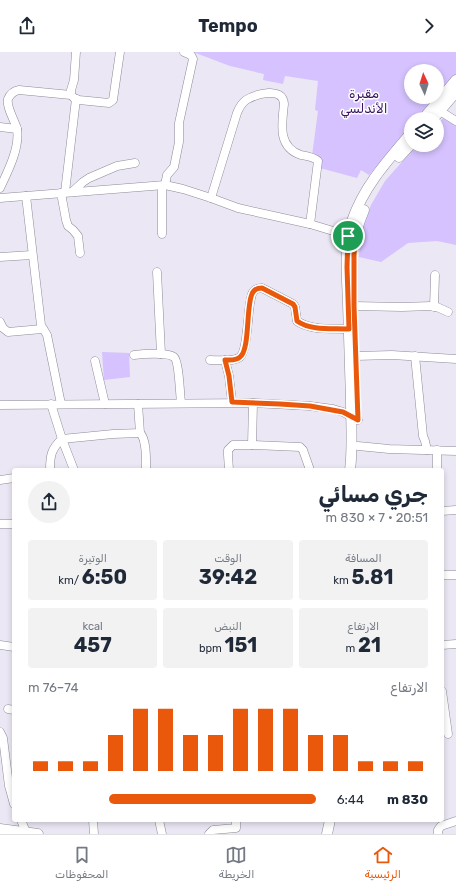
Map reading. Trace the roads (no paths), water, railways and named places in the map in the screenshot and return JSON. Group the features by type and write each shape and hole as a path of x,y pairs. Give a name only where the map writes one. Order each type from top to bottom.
{"main road":[{"path":"429,112 456,80"},
{"path":"439,112 456,92"},
{"path":"390,163 404,143"},
{"path":"356,468 358,446 349,329 347,267 352,237 353,219 369,185 404,150"},
{"path":"350,468 355,418 356,356 354,256 352,237"},
{"path":"327,834 332,822"},
{"path":"333,822 334,834"},
{"path":"0,829 38,834"}],"street":[{"path":"76,52 74,80 71,90 74,97 66,192 66,220 68,226 78,236 80,253"},
{"path":"0,188 14,153 17,140 16,129 8,102 10,95 16,90 22,90 107,103 113,100 120,52"},
{"path":"162,234 164,185 167,175 174,167 179,142 179,122 193,59 191,55 184,52"},
{"path":"211,198 240,106 246,100 257,95 276,93 279,94 284,100 282,130 286,143 296,153 318,161 310,224"},
{"path":"444,117 456,121"},
{"path":"0,127 16,129"},
{"path":"66,192 89,178 117,166 135,164"},
{"path":"0,198 164,185 211,198 238,208 310,224 352,237"},
{"path":"26,196 40,323 42,329 47,335 61,404"},
{"path":"0,256 32,255"},
{"path":"157,272 161,354"},
{"path":"434,307 435,275"},
{"path":"210,360 237,359 243,354 252,294 258,288 262,288 293,304 295,307 297,321 305,326 316,328 349,329"},
{"path":"354,306 423,306 434,307 448,312"},
{"path":"0,322 3,328 8,332 42,329"},
{"path":"134,355 161,354 172,357 175,360 180,403"},
{"path":"356,356 392,355 456,360"},
{"path":"415,356 422,436 427,450"},
{"path":"225,360 229,376 232,402"},
{"path":"95,361 105,404"},
{"path":"0,405 253,402 310,406 338,411 355,418"},
{"path":"252,445 253,402"},
{"path":"51,404 73,468"},
{"path":"138,404 140,433 143,436 146,468"},
{"path":"50,468 52,450 62,439 140,433"},
{"path":"229,468 228,450 233,445 300,447 303,450 309,468"},
{"path":"358,446 388,450 456,451"},
{"path":"437,450 437,468"},
{"path":"0,480 12,478"},
{"path":"444,511 456,510"},
{"path":"0,524 12,524"},
{"path":"444,576 456,575"},
{"path":"444,645 456,644"},
{"path":"0,645 12,646"},
{"path":"444,720 445,734 456,736"},
{"path":"0,732 3,738 9,786 12,797"},
{"path":"0,785 9,786"},
{"path":"438,834 438,830 441,826 456,821"},
{"path":"22,822 26,832"},
{"path":"93,822 94,834"},
{"path":"159,822 162,834"},
{"path":"209,834 213,830 236,828 236,822"}],"park label":[{"name":"مقبرة الأندلسي","path":"364,100"}]}
